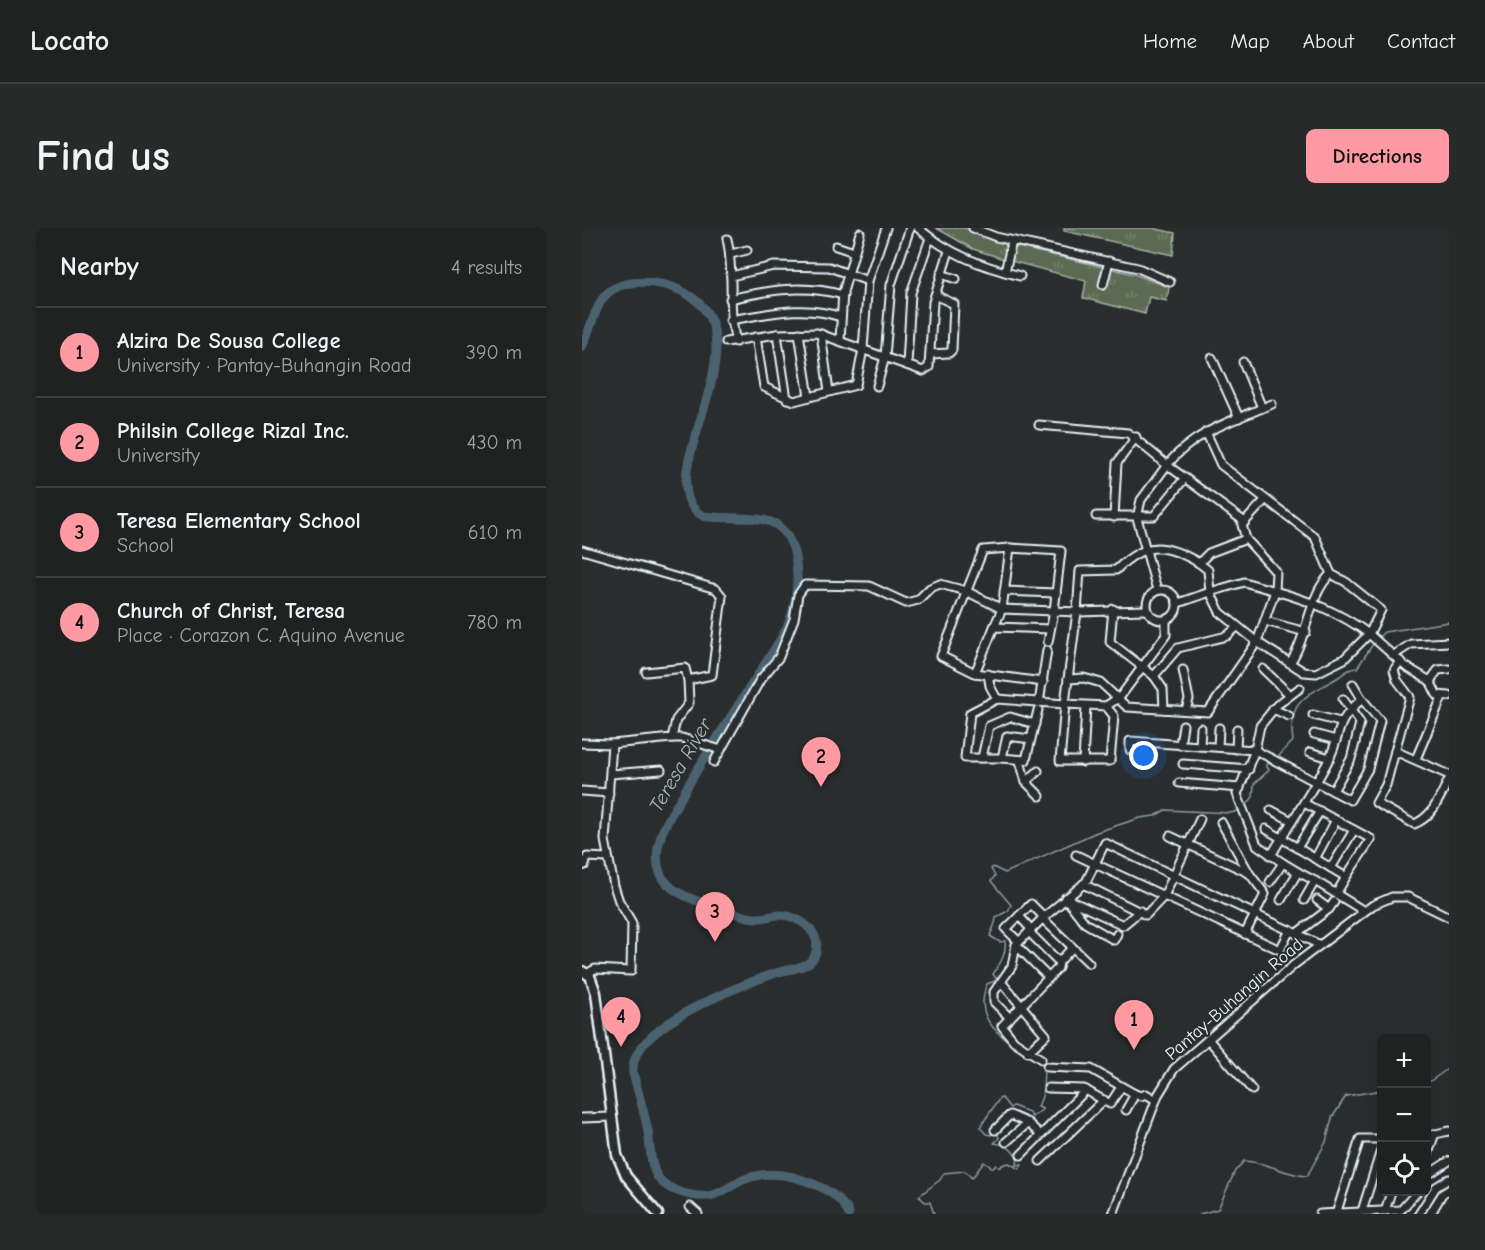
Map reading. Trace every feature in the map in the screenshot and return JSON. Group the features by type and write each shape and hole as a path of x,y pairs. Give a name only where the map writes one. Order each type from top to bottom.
{"main road":[{"path":"585,972 596,993 603,1032 615,1147 622,1168 657,1214"}],"street":[{"path":"756,338 764,387 787,399 794,401 856,385 863,349 868,281 886,228"},
{"path":"877,386 885,357 891,285 910,228"},
{"path":"918,228 949,251 970,262 1020,276"},
{"path":"973,228 1012,241 1138,268 1170,282"},
{"path":"840,340 847,273 860,233"},
{"path":"907,365 911,293 930,238"},
{"path":"727,239 731,276 730,320 736,342"},
{"path":"1005,272 1012,241"},
{"path":"836,246 854,252"},
{"path":"730,254 747,249"},
{"path":"726,342 777,333 821,334 923,371 929,367 935,295 949,251"},
{"path":"1103,285 1109,261"},
{"path":"731,276 774,266 829,267 868,281"},
{"path":"941,274 956,279"},
{"path":"730,299 771,289 820,288 843,295"},
{"path":"930,354 949,353 952,350 954,304 935,295"},
{"path":"730,320 778,311 822,310 841,317"},
{"path":"777,333 787,399"},
{"path":"799,333 809,397"},
{"path":"821,334 829,392"},
{"path":"1212,358 1239,418"},
{"path":"1243,362 1262,408"},
{"path":"1157,590 1144,550 1137,518 1141,500 1183,446 1206,432 1272,404"},
{"path":"1040,425 1128,433 1136,437 1167,465 1245,522"},
{"path":"1106,706 1114,716 1110,762 1060,761 1080,571 1116,570 1129,557 1144,550 1160,547 1177,550 1208,570 1210,592 1220,612 1257,642 1304,672 1316,673 1344,659 1370,636 1381,610 1346,582 1331,574 1315,537 1221,465 1206,432"},
{"path":"1114,517 1117,463 1136,437"},
{"path":"1096,516 1137,518 1154,516 1185,478"},
{"path":"1068,679 1084,678 1101,683 1120,698 1127,707 1208,712 1257,642 1275,591 1276,572 1246,539 1242,525 1265,500"},
{"path":"1199,563 1209,553 1246,539"},
{"path":"975,672 1002,609 1010,548"},
{"path":"1042,682 975,672 942,656 983,550 1010,548 1061,551 1048,642"},
{"path":"582,550 720,592 722,599 712,675 688,680"},
{"path":"1290,663 1306,632 1324,580 1331,574"},
{"path":"1178,603 1244,582 1315,603 1342,615 1430,681 1433,691 1446,697 1416,759"},
{"path":"714,762 718,750 760,680 779,657 794,619 798,595 805,585 868,586 906,603 918,600 930,588 940,584 966,591 1002,609 1077,612 1113,609 1146,610 1157,620 1173,617 1178,603 1174,596 1166,590 1157,590 1146,601 1146,610"},
{"path":"1004,591 1056,593"},
{"path":"1113,609 1110,642 1127,652 1142,668 1155,676 1163,689 1164,709"},
{"path":"1047,650 1038,707 1035,724 1026,760 967,759 964,755 970,713 997,699 1038,707 1065,704 1106,706 1120,698 1166,635 1166,620"},
{"path":"1265,621 1306,632"},
{"path":"994,627 1050,629"},
{"path":"1155,676 1178,648 1227,636 1237,627"},
{"path":"1395,751 1416,759 1449,777 1432,812 1423,820 1413,824 1376,803 1386,785 1395,751 1410,697 1397,680 1394,670 1397,658 1412,644 1449,642"},
{"path":"1430,681 1435,672 1448,667"},
{"path":"646,672 685,668 689,703 676,720 672,738"},
{"path":"1263,669 1290,695"},
{"path":"1183,670 1189,699 1186,711"},
{"path":"988,674 990,686 997,699"},
{"path":"1130,750 1130,738 1180,745 1255,750 1350,800 1368,768 1380,721 1353,684"},
{"path":"1300,688 1273,709 1260,726 1249,769 1239,791 1246,821 1257,845 1270,856 1315,881 1335,898 1364,911"},
{"path":"1333,791 1351,759 1360,723 1343,699"},
{"path":"1270,856 1330,758 1340,723 1350,709 1362,699"},
{"path":"1083,762 1086,706"},
{"path":"1273,709 1289,716"},
{"path":"1313,715 1340,723"},
{"path":"982,758 989,726 1010,717 1035,724"},
{"path":"1180,745 1183,725"},
{"path":"1200,746 1201,728"},
{"path":"1218,747 1219,728"},
{"path":"1236,749 1237,729"},
{"path":"1314,734 1336,740"},
{"path":"1002,758 1007,736 1031,739"},
{"path":"582,743 612,744 672,738 718,750"},
{"path":"585,972 595,969 631,971 632,923 619,901 608,858 605,820 612,744"},
{"path":"1310,752 1330,758"},
{"path":"1020,761 1026,782 1040,796"},
{"path":"1183,764 1249,769"},
{"path":"611,774 661,770"},
{"path":"1026,782 1038,771"},
{"path":"1179,783 1239,791"},
{"path":"582,791 609,793"},
{"path":"1076,855 1280,950 1294,931 1329,909 1346,877 1371,839 1304,803"},
{"path":"1271,810 1292,821"},
{"path":"1297,848 1320,811"},
{"path":"1083,884 1146,915 1164,896 1200,819"},
{"path":"1315,858 1336,820"},
{"path":"1221,822 1249,873 1265,894 1245,934"},
{"path":"1266,829 1346,877"},
{"path":"1331,868 1354,830"},
{"path":"1170,836 1249,873"},
{"path":"1010,1018 994,1002 994,992 1012,966 1018,943 1083,884 1105,843 1320,945"},
{"path":"582,866 585,865 587,858 608,858"},
{"path":"1270,882 1282,862"},
{"path":"1281,900 1298,872"},
{"path":"1304,900 1315,881"},
{"name":"Pantay-Buhangin Road","path":"1113,1214 1156,1100 1174,1069 1320,945 1364,911 1401,896 1416,899 1449,917"},
{"path":"1065,898 1123,926 1140,911"},
{"path":"1065,898 1093,930 1114,940 1117,934"},
{"path":"1317,900 1329,909"},
{"path":"1049,978 1006,929 1031,904 1089,963"},
{"path":"1019,916 1059,962"},
{"path":"1041,1059 1008,1036 1002,1026 1049,978 1072,948"},
{"path":"1002,983 1046,1035 1029,1052"},
{"path":"1208,1039 1252,1090"},
{"path":"1047,1067 1091,1069 1135,1094 1141,1096 1146,1094 1156,1100"},
{"path":"1048,1088 1086,1090 1110,1104 1121,1087"},
{"path":"1020,1155 1086,1090"},
{"path":"1126,1110 1135,1094"},
{"path":"1040,1161 1104,1100"},
{"path":"995,1130 1010,1115 1028,1122 1041,1135"},
{"path":"582,1118 611,1117"},
{"path":"1006,1142 1028,1122"},
{"path":"1431,1136 1449,1131"},
{"path":"1337,1211 1360,1139 1377,1139"},
{"path":"1431,1171 1449,1161"},
{"path":"1362,1211 1377,1163"},
{"path":"1419,1214 1436,1187 1449,1179"},
{"path":"1385,1211 1390,1196"},
{"path":"1320,1214 1337,1211 1401,1210 1413,1196"},
{"path":"1441,1214 1449,1200"},
{"path":"690,1207 698,1214"}],"green space":[{"path":"936,228 965,228 1007,244 1004,259 973,249"},
{"path":"1064,228 1152,228 1175,233 1173,255 1064,231"},
{"path":"1014,246 1134,274 1169,287 1167,301 1149,297 1145,314 1083,298 1086,281 1011,261"}],"waterway":[{"name":"Teresa River","path":"582,347 601,301 615,288 624,285 644,282 672,287 703,307 715,335 714,368 687,471 688,498 703,516 772,522 786,534 792,545 797,570 793,609 787,626 670,816 662,833 658,864 661,876 668,885 690,898 748,917 781,915 796,919 814,934 817,949 814,957 807,964 778,972 712,999 666,1025 648,1040 636,1056 633,1073 648,1131 653,1166 657,1176 665,1185 679,1192 697,1196 716,1194 739,1182 760,1175 784,1175 797,1178 810,1182 833,1195 848,1213 846,1207 849,1214"},
{"path":"1378,638 1384,632 1449,622"},
{"path":"1277,758 1293,741 1292,727 1296,708 1308,695 1351,669 1357,668 1375,641"},
{"path":"1245,807 1253,797 1254,784 1269,770 1266,765 1271,762"},
{"path":"993,1132 991,1135 986,1134 980,1127 999,1099 1002,1098 1010,1108 1013,1106 1029,1112 1032,1117 1043,1109 1038,1107 1043,1094 1044,1066 1009,1042 990,1024 985,1013 983,1000 987,984 997,980 993,974 1005,950 1005,941 1000,942 990,936 996,917 1008,911 1011,905 991,881 995,876 991,869 993,867 1005,873 1097,832 1140,818 1155,816 1165,810 1231,813 1241,810"},
{"path":"1431,1081 1449,1068"},
{"path":"1200,1214 1218,1209 1235,1171 1244,1161 1261,1163 1307,1176 1326,1142 1332,1118 1346,1096 1377,1091"},
{"path":"997,1131 999,1138 994,1143 1006,1145 1018,1157 1017,1165 1022,1164"},
{"path":"934,1214 930,1202 925,1202 919,1196 940,1180 944,1173 965,1171 972,1178 984,1162 993,1168 996,1165 1000,1168 1009,1163 1019,1169 1022,1165"}],"place":[{"name":"Philsin College Rizal Inc.","path":"821,787"},
{"name":"Teresa Elementary School","path":"715,942"},
{"name":"Church of Christ, Teresa","path":"621,1047"},
{"name":"Alzira De Sousa College","path":"1134,1050"}]}
